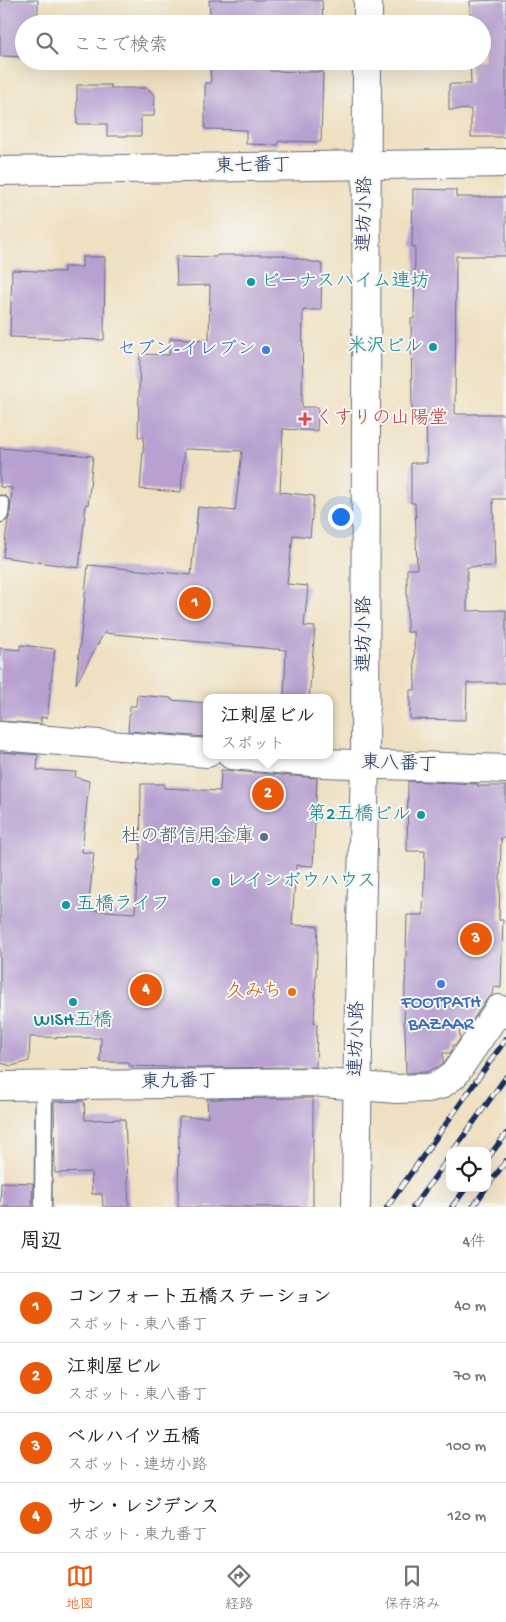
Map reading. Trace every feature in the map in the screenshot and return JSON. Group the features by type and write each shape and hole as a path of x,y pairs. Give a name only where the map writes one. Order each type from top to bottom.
{"street":[{"path":"368,0 368,15"},
{"name":"連坊小路","path":"356,1207 365,764 367,70"},
{"name":"東七番丁","path":"0,171 506,163"},
{"path":"0,736 203,753"},
{"name":"東八番丁","path":"278,759 323,763 506,769"},
{"name":"東九番丁","path":"0,1086 312,1082 396,1089 428,1088 440,1085 454,1075 504,1008"}],"lane":[{"path":"43,1207 44,1085"}],"building":[{"path":"0,0 38,0 38,15 15,15 15,57 0,56"},
{"path":"209,0 322,0 323,15 210,15"},
{"path":"506,0 506,137 471,137 471,109 449,110 449,84 471,84 470,70 491,70 491,15 470,15 470,1"},
{"path":"210,70 323,72 321,142 279,141 278,145 246,144 246,130 205,129 205,83 211,83"},
{"path":"77,85 111,85 111,88 147,88 155,95 154,116 141,116 141,136 107,136 107,124 77,124"},
{"path":"413,189 456,190 456,197 506,197 506,256 456,256 455,414 506,414 506,499 493,499 495,566 467,567 467,611 506,610 506,683 467,683 466,720 410,719 410,690 415,690 414,632 407,632 407,569 417,569 415,503 411,503 411,463 427,463 426,413 412,413 411,319 414,319 415,247 412,247"},
{"path":"218,255 281,255 322,264 321,310 303,310 302,407 318,407 317,431 283,429 280,492 314,496 310,537 293,535 287,584 308,586 304,626 315,627 309,694 284,694 286,650 104,633 76,684 88,565 191,575 198,507 235,511 242,451 184,449 181,492 140,489 144,437 138,437 140,354 169,355 170,338 209,340 210,285 177,286 176,256 215,257"},
{"path":"82,257 105,257 104,340 10,337 12,270 64,272 64,267 82,267"},
{"path":"0,448 93,456 79,568 3,557 10,515 12,488 0,487"},
{"path":"20,645 55,649 47,718 41,717 41,724 0,721 0,648 20,650"},
{"path":"137,695 203,703 203,737 128,731 130,706 136,706"},
{"path":"0,752 38,755 37,770 76,772 75,777 89,781 82,852 94,853 88,910 135,913 138,860 140,860 141,784 164,784 164,788 220,791 221,770 317,778 313,866 296,865 292,925 318,926 314,1023 317,1024 316,1067 194,1068 129,1066 129,1062 100,1062 101,1038 30,1037 29,1061 12,1066 0,1063"},
{"path":"408,781 506,786 506,838 501,838 499,920 503,920 501,988 493,987 492,995 486,1000 469,1025 459,1025 460,1039 453,1045 450,1053 443,1053 443,1064 427,1072 406,1073 404,1025 407,915 423,915 425,851 407,851"},
{"path":"313,1098 313,1207 178,1207 179,1117 208,1117 207,1099"},
{"path":"84,1101 85,1120 125,1119 129,1207 103,1207 102,1194 92,1194 91,1172 55,1173 54,1102"},
{"path":"1,1182 33,1183 32,1207 0,1207"}],"railway":[{"path":"387,1207 506,1039"},
{"path":"456,1147 506,1077"},
{"path":"491,1154 506,1134"},
{"path":"491,1182 506,1161"},
{"path":"413,1207 446,1162"},
{"path":"452,1207 463,1192"},
{"path":"473,1207 483,1192"}],"place":[{"name":"ビーナスハイム連坊","path":"251,282"},
{"name":"米沢ビル","path":"433,347"},
{"name":"セブン-イレブン","path":"266,350"},
{"name":"くすりの山陽堂","path":"305,419"},
{"name":"コンフォート五橋ステーション","path":"195,603"},
{"name":"江刺屋ビル","path":"268,794"},
{"name":"第2五橋ビル","path":"421,815"},
{"name":"杜の都信用金庫","path":"264,837"},
{"name":"レインボウハウス","path":"216,882"},
{"name":"五橋ライフ","path":"66,905"},
{"name":"ベルハイツ五橋","path":"476,939"},
{"name":"FOOTPATH BAZAAR","path":"441,984"},
{"name":"サン・レジデンス","path":"146,990"},
{"name":"久みち","path":"292,992"},
{"name":"WISH五橋","path":"73,1002"}]}
